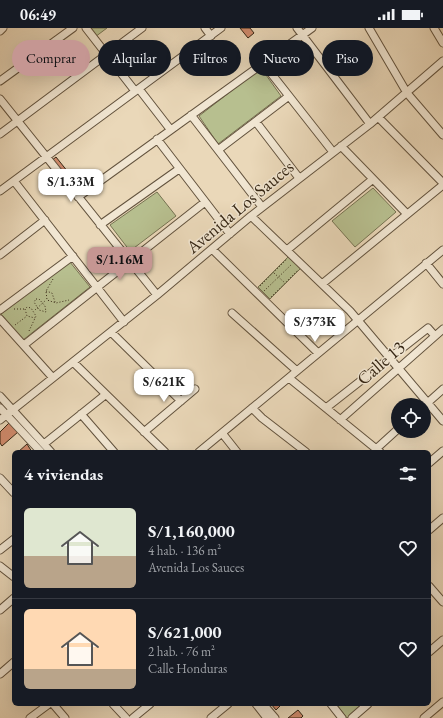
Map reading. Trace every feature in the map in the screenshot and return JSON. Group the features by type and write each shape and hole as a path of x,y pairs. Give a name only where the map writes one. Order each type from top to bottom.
{"street":[{"path":"0,81 73,28"},
{"path":"86,28 98,44"},
{"path":"125,40 142,28"},
{"path":"205,28 211,36"},
{"path":"0,191 221,28"},
{"path":"297,28 370,124"},
{"path":"295,40 312,28"},
{"path":"369,28 407,93 443,135"},
{"path":"434,28 443,43"},
{"path":"0,134 98,60"},
{"name":"Avenida Los Sauces","path":"0,420 213,250 262,207 370,124 441,66"},
{"path":"78,197 249,73"},
{"path":"125,76 170,130"},
{"path":"273,76 333,152"},
{"path":"218,150 289,96"},
{"path":"0,99 157,295"},
{"path":"191,115 262,207"},
{"path":"322,284 443,184 378,117"},
{"path":"256,122 299,178"},
{"path":"157,139 230,234"},
{"path":"341,146 407,214"},
{"path":"100,225 179,169"},
{"path":"288,254 373,179"},
{"path":"14,180 124,322"},
{"path":"24,345 205,202"},
{"path":"251,216 288,254 322,284 358,320 398,367 421,398"},
{"path":"0,254 45,220"},
{"path":"213,250 318,353"},
{"path":"201,450 443,250"},
{"path":"0,310 73,256"},
{"path":"426,264 443,284"},
{"path":"232,313 297,371"},
{"path":"0,320 53,378"},
{"name":"Calle 13","path":"326,408 428,328 435,336"},
{"name":"Calle 13","path":"340,420 398,367 443,329"},
{"path":"111,332 181,401"},
{"path":"73,362 163,450"},
{"path":"289,378 378,450 391,436"},
{"path":"144,432 195,389"},
{"path":"431,400 443,389"},
{"path":"44,444 105,395"},
{"path":"0,396 49,450"},
{"path":"0,408 39,450"},
{"path":"252,408 262,418 303,450"},
{"path":"431,409 443,421"},
{"path":"81,414 112,450"},
{"path":"222,433 235,450"},
{"path":"431,461 443,451"},
{"path":"1,482 12,492"},
{"path":"431,529 441,522"},
{"path":"0,550 12,541"},
{"path":"0,566 12,576"},
{"path":"431,588 443,602"},
{"path":"0,610 12,600"},
{"path":"431,650 443,640"},
{"path":"0,674 12,664"},
{"path":"424,718 443,702"},
{"path":"30,718 46,706"},
{"path":"55,706 65,718"},
{"path":"115,706 120,716"},
{"path":"133,718 148,706"},
{"path":"211,718 226,706"},
{"path":"258,706 268,718"},
{"path":"265,706 275,718"},
{"path":"333,706 342,718"},
{"path":"352,718 366,706"}],"path":[{"path":"259,287 274,272 288,254"},
{"path":"264,292 294,262"},
{"path":"270,298 300,268"},
{"path":"274,272 285,283"},
{"path":"49,279 55,274"},
{"path":"47,300 46,291 54,277"},
{"path":"46,291 54,296 56,303"},
{"path":"33,296 44,303 46,312 37,308 34,302 36,299"},
{"path":"34,311 47,300"},
{"path":"47,300 56,303 70,300"},
{"path":"14,305 9,309 26,309 29,307 34,311 36,314 35,318 27,336 33,331"},
{"path":"26,309 27,316"},
{"path":"27,316 35,318"},
{"path":"13,327 27,316"}],"green space":[{"path":"89,28 107,28 95,37"},
{"path":"251,76 267,76 281,96 218,144 199,116"},
{"path":"373,188 396,212 355,247 332,221"},
{"path":"157,192 176,216 130,251 110,225"},
{"path":"289,256 301,268 270,299 258,287"},
{"path":"70,262 90,287 23,340 1,314"},
{"path":"338,706 361,706 347,718"}],"building":[{"path":"240,28 250,28 254,33 248,38"},
{"path":"56,157 68,172 63,176 51,161"},
{"path":"9,423 18,432 2,446 0,443 0,432"},
{"path":"27,444 31,450 20,450"},
{"path":"273,706 280,706 276,710"},
{"path":"298,710 303,716 301,718 288,718"}]}
